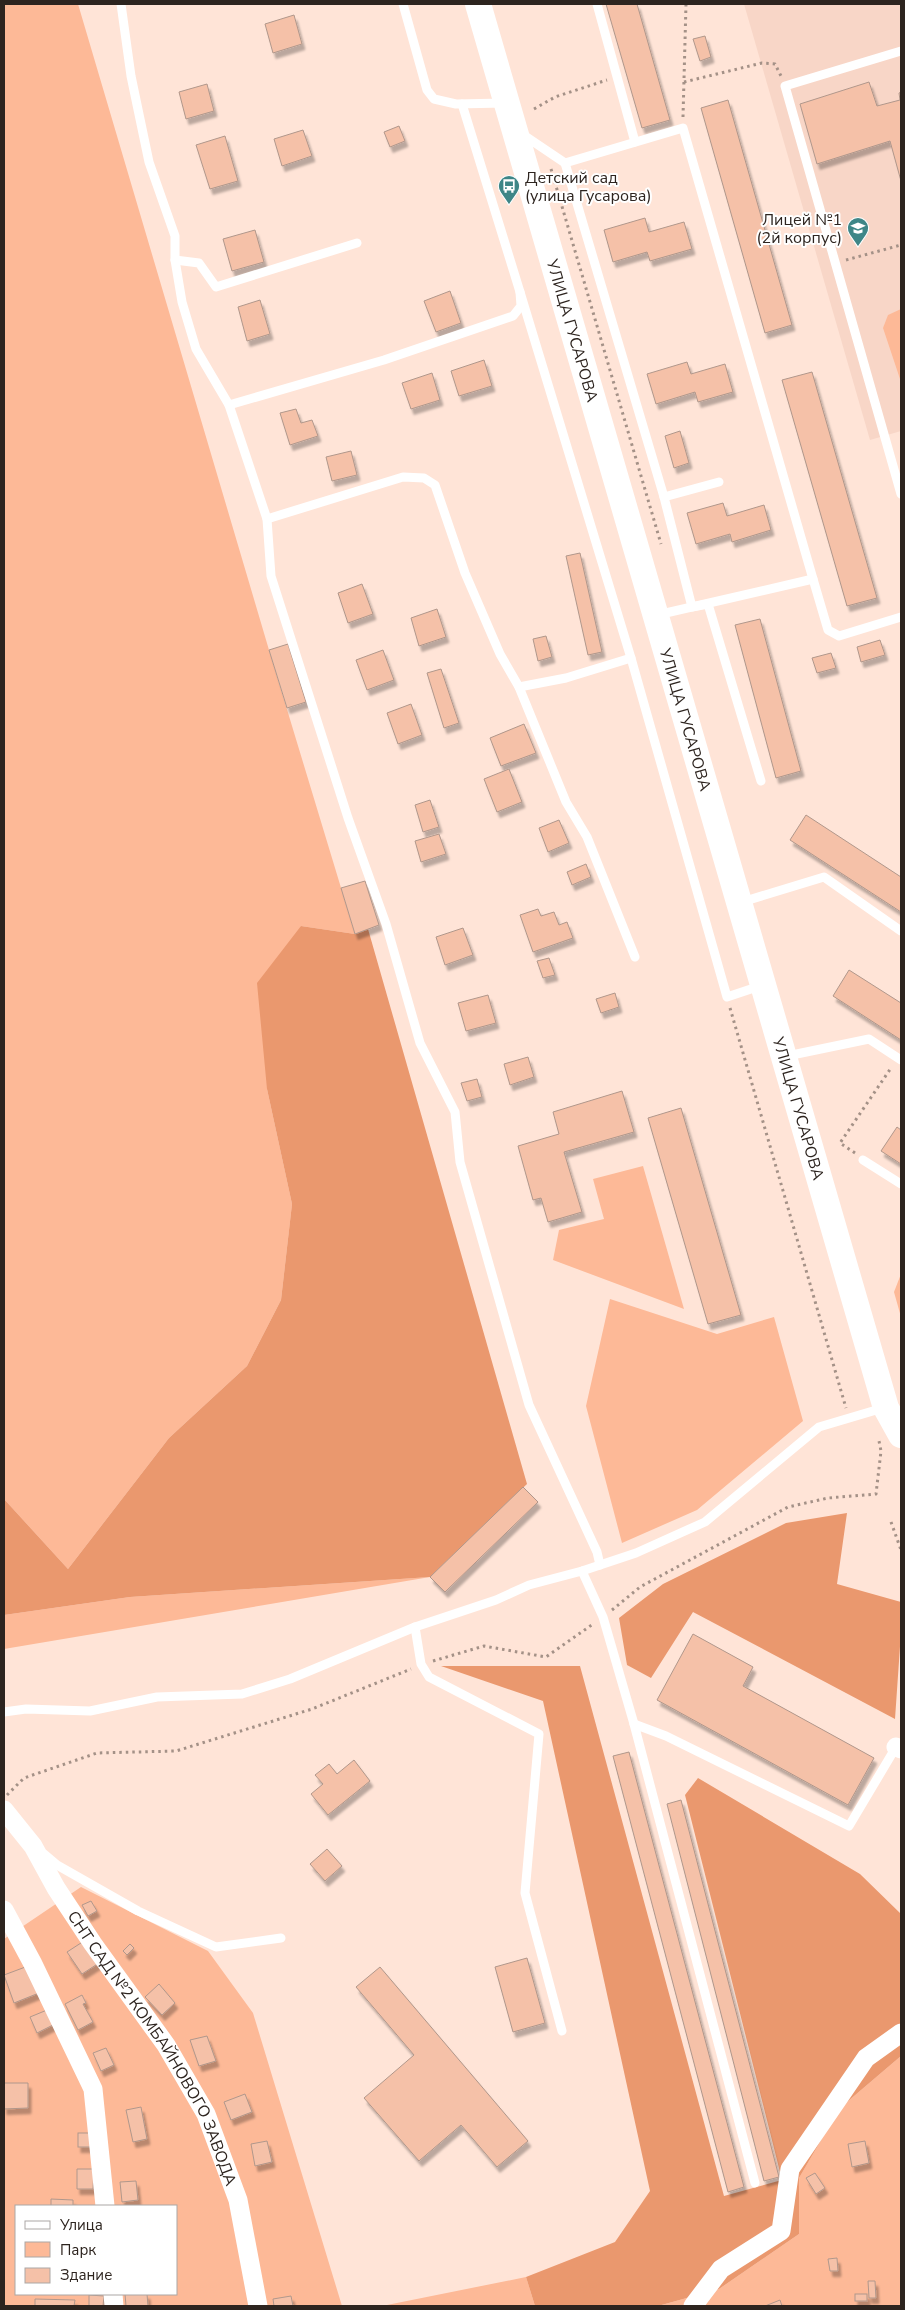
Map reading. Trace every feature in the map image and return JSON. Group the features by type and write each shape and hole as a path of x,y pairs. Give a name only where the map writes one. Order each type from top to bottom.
{"street":[{"name":"УЛИЦА ГУСАРОВА","path":"478,4 740,902 879,1410 900,1434"},
{"name":"СНТ САД №2 КОМБАЙНОВОГО ЗАВОДА","path":"4,1810 33,1846 56,1888 93,1944 166,2045 206,2114 238,2200 258,2306"},
{"path":"6,1918 33,1964 93,2090 105,2205"},
{"path":"693,2306 721,2270 781,2231 790,2168 866,2058 901,2033"}],"lane":[{"path":"121,4 131,76 149,162 175,236 176,260 182,302 196,349 229,405 267,518 271,576 348,818 386,924 420,1044 455,1112 460,1162 529,1405 597,1552 600,1565"},
{"path":"403,4 427,90 434,99 462,104 507,103"},
{"path":"597,4 636,142"},
{"path":"901,51 785,86 901,494"},
{"path":"462,104 631,658 727,997 763,985"},
{"path":"565,163 683,128 828,630 839,636 901,618"},
{"path":"515,130 545,148 565,163 664,496 692,607"},
{"path":"176,260 199,263 216,287 356,243"},
{"path":"229,405 384,360 514,316 521,306 520,292"},
{"path":"267,518 403,477 424,478 435,485 466,573 500,654 519,687 566,802 587,837 635,956"},
{"path":"664,496 719,482"},
{"path":"656,615 813,579"},
{"path":"708,604 761,781"},
{"path":"519,687 566,678 631,658"},
{"path":"740,902 824,877 901,930"},
{"path":"783,1057 870,1039 900,1059"},
{"path":"863,1160 901,1184"},
{"path":"4,1712 26,1709 90,1711 157,1697 242,1694 290,1679 415,1627 496,1600 529,1585 582,1571 636,1553 705,1522 819,1427 879,1410"},
{"path":"582,1571 603,1617 634,1724 755,2183"},
{"path":"415,1627 421,1664 429,1678 539,1734 525,1893 562,2031"},
{"path":"634,1724 666,1736 849,1826 898,1748"},
{"path":"33,1846 57,1865 138,1911 216,1948 281,1938"}],"path":[{"path":"683,128 686,4"},
{"path":"684,82 762,64 775,64 785,86"},
{"path":"534,109 555,97 617,77"},
{"path":"545,148 664,553"},
{"path":"836,263 901,245"},
{"path":"727,997 849,1418"},
{"path":"863,1160 840,1143 900,1059"},
{"path":"4,1798 24,1778 97,1753 176,1751 312,1709 421,1664 484,1646 546,1657 603,1617 640,1587 788,1507 828,1498 876,1494 881,1451 879,1410"},
{"path":"891,1522 901,1550"}],"shaded area":[{"name":"Лицей №1 (2й корпус)","path":"744,4 901,4 901,431 870,440"},
{"path":"301,926 355,934 368,929 527,1484 430,1577 130,1597 4,1615 4,1499 68,1569 169,1438 247,1366 281,1300 292,1204 267,1089 257,983"},
{"path":"847,1513 837,1584 901,1602 901,1632 895,1719 693,1612 651,1678 627,1665 619,1618 663,1584 786,1523"},
{"path":"441,1666 580,1666 724,2196 782,2180 685,1795 698,1778 860,1874 901,1914 901,2056 840,2108 799,2178 799,2234 719,2289 658,2306 535,2306 526,2277 615,2242 650,2191 543,1701"}],"green space":[{"path":"4,4 78,4 355,934 301,926 267,1089 292,1204 281,1300 247,1366 169,1438 68,1569 4,1499"},
{"path":"901,309 901,382 883,328 888,315"},
{"path":"643,1166 684,1309 553,1260 559,1230 604,1219 593,1179"},
{"path":"901,1274 901,1317 894,1292"},
{"path":"610,1299 717,1334 774,1317 803,1421 697,1510 622,1543 586,1406"},
{"path":"430,1577 4,1649 4,1615 130,1597"},
{"path":"81,1887 208,1951 253,2013 342,2306 4,2306 4,1939"},
{"path":"901,2056 901,2306 658,2306 719,2289 799,2234 799,2178 840,2108"},
{"path":"526,2277 535,2306 382,2306"}],"building":[{"path":"606,4 637,4 670,120 642,128"},
{"path":"294,15 302,44 273,53 265,24"},
{"path":"705,36 711,57 700,61 693,39"},
{"path":"869,82 877,106 900,100 899,93 901,92 901,181 890,141 817,164 800,104"},
{"path":"207,84 214,111 186,119 179,92"},
{"path":"728,100 792,325 765,333 701,108"},
{"path":"399,126 405,141 390,147 384,132"},
{"path":"303,130 312,156 282,166 274,139"},
{"path":"225,136 238,181 210,189 196,145"},
{"path":"645,218 649,232 684,222 692,249 650,261 647,252 613,262 604,230"},
{"path":"255,230 264,262 232,271 223,239"},
{"path":"450,291 461,323 436,332 424,301"},
{"path":"260,300 270,334 247,341 238,307"},
{"path":"484,360 492,386 459,396 451,371"},
{"path":"687,362 691,374 725,364 733,392 698,402 695,392 656,404 647,374"},
{"path":"812,372 877,598 847,606 782,380"},
{"path":"432,373 440,400 411,409 402,383"},
{"path":"296,409 301,423 312,420 318,436 290,445 280,413"},
{"path":"680,431 689,463 674,468 665,436"},
{"path":"351,451 357,475 332,481 326,457"},
{"path":"723,503 727,516 764,505 771,530 732,542 730,534 696,544 687,513"},
{"path":"580,553 602,652 588,655 566,556"},
{"path":"362,584 373,614 348,623 338,593"},
{"path":"437,609 446,637 419,646 411,618"},
{"path":"760,619 801,771 776,778 735,625"},
{"path":"546,636 552,657 538,661 533,639"},
{"path":"880,640 885,655 861,662 857,647"},
{"path":"288,644 306,702 287,708 269,650"},
{"path":"383,650 394,680 367,690 356,660"},
{"path":"831,653 836,668 817,673 812,658"},
{"path":"441,669 459,723 444,728 427,673"},
{"path":"411,704 422,735 398,744 387,713"},
{"path":"524,724 536,753 501,766 490,738"},
{"path":"509,769 522,802 497,812 484,779"},
{"path":"430,800 439,827 423,832 415,805"},
{"path":"806,815 901,877 901,912 790,840"},
{"path":"559,820 569,843 548,852 539,828"},
{"path":"439,834 446,854 421,862 415,841"},
{"path":"586,864 591,877 572,885 567,872"},
{"path":"365,881 379,925 355,934 341,888"},
{"path":"538,909 541,916 554,912 559,925 567,922 573,938 533,952 520,915"},
{"path":"463,928 473,955 445,965 436,937"},
{"path":"549,958 555,975 543,978 537,961"},
{"path":"849,970 901,1003 901,1040 833,996"},
{"path":"615,993 619,1007 601,1013 596,999"},
{"path":"488,995 496,1023 466,1031 458,1003"},
{"path":"528,1057 534,1077 510,1085 504,1064"},
{"path":"477,1079 482,1097 467,1101 461,1083"},
{"path":"622,1091 634,1132 564,1152 582,1212 548,1222 541,1198 533,1200 518,1146 559,1134 553,1112"},
{"path":"681,1108 741,1315 708,1324 648,1118"},
{"path":"897,1127 901,1130 901,1164 881,1151"},
{"path":"523,1487 538,1502 445,1592 430,1577"},
{"path":"693,1634 753,1667 743,1686 874,1758 848,1805 657,1700"},
{"path":"629,1752 744,2187 728,2192 613,1756"},
{"path":"354,1760 370,1781 328,1815 311,1794 323,1784 315,1775 329,1764 337,1774"},
{"path":"681,1800 779,2177 764,2181 667,1804"},
{"path":"327,1849 342,1866 325,1881 310,1864"},
{"path":"91,1901 97,1911 88,1916 82,1905"},
{"path":"84,1941 99,1963 82,1974 67,1952"},
{"path":"130,1944 134,1948 127,1955 123,1951"},
{"path":"527,1958 545,2023 513,2032 495,1967"},
{"path":"28,1966 39,1993 14,2003 4,1975"},
{"path":"380,1967 528,2141 497,2167 461,2125 419,2161 364,2098 414,2055 356,1987"},
{"path":"159,1984 175,2003 162,2015 145,1997"},
{"path":"82,1995 86,2003 83,2004 93,2022 78,2030 65,2004"},
{"path":"47,2010 53,2025 37,2033 30,2017"},
{"path":"207,2036 216,2061 199,2066 190,2040"},
{"path":"106,2048 114,2065 101,2071 93,2053"},
{"path":"4,2083 28,2083 28,2108 4,2109"},
{"path":"245,2094 252,2112 231,2120 224,2102"},
{"path":"141,2107 147,2139 133,2142 126,2110"},
{"path":"78,2133 93,2133 93,2147 78,2147"},
{"path":"267,2141 272,2162 255,2166 251,2144"},
{"path":"865,2141 869,2163 852,2167 848,2144"},
{"path":"77,2169 94,2169 93,2189 77,2189"},
{"path":"815,2173 825,2188 816,2194 806,2178"},
{"path":"136,2181 138,2200 122,2202 120,2182"},
{"path":"51,2199 73,2200 73,2205 51,2205"},
{"path":"837,2258 838,2271 830,2271 828,2259"},
{"path":"868,2281 875,2281 876,2298 869,2298"},
{"path":"855,2294 867,2294 867,2301 855,2301"},
{"path":"89,2295 104,2296 103,2306 89,2306"},
{"path":"125,2295 147,2295 148,2306 126,2306"},
{"path":"291,2296 293,2306 274,2306 273,2299"},
{"path":"35,2299 75,2300 74,2306 35,2306"},
{"path":"780,2300 782,2306 765,2306"}],"place":[{"name":"Детский сад (улица Гусарова)","path":"509,205"},
{"name":"Лицей №1 (2й корпус)","path":"858,247"}]}
